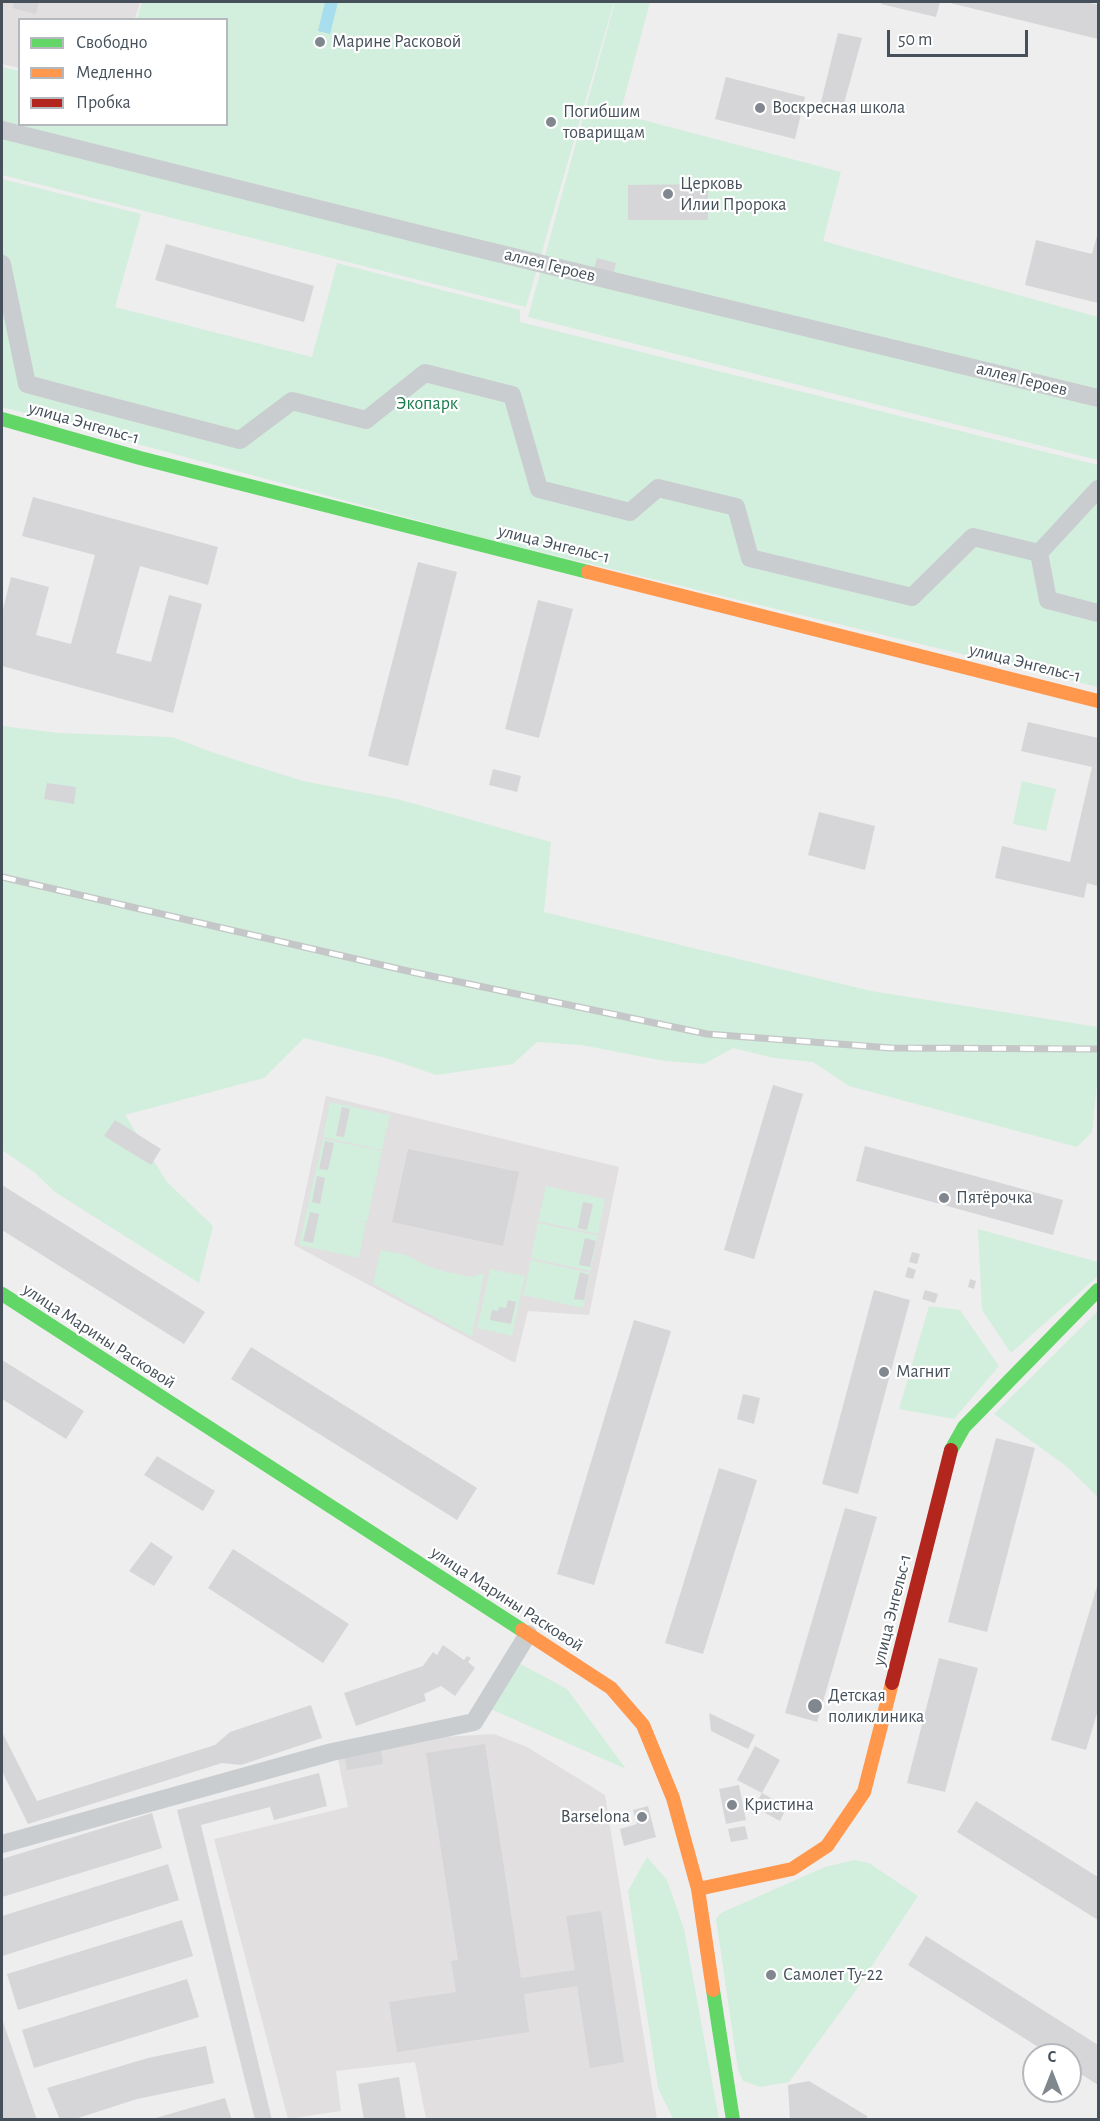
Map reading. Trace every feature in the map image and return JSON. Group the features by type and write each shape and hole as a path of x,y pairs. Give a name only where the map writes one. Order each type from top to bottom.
{"street":[{"name":"аллея Героев","path":"2,130 435,238 1098,398"},
{"path":"2,264 27,384 98,404 240,440 292,401 366,420 425,373 512,395 539,489 630,512 658,488 736,507 750,558 912,597 974,537 1039,553"},
{"name":"улица Энгельс-1","path":"2,419 140,458 1098,700"},
{"path":"1039,553 1098,489"},
{"path":"1039,553 1048,600 1098,613"},
{"name":"улица Энгельс-1","path":"698,1889 792,1869 827,1846 864,1792 950,1453 964,1427 1014,1373 1098,1290"},
{"name":"улица Марины Расковой","path":"2,1294 611,1688 644,1725 673,1798 698,1889 733,2120"},
{"path":"2,1844 332,1752 474,1722 528,1634"}],"shaded area":[{"path":"2,2 140,2 135,18 18,18 18,68 2,64"},
{"path":"326,1096 619,1167 589,1315 528,1311 515,1363 294,1245"},
{"path":"494,1734 527,1747 605,1795 657,2119 426,2119 415,2062 336,2071 341,2111 288,2119 214,1839 348,1807 338,1760 341,1752 391,1740"}],"green space":[{"path":"142,2 614,2 526,307 2,175 2,67 18,71 18,126 228,126 228,18 137,18"},
{"path":"615,2 650,2 620,114 841,172 823,241 1098,317 1098,460 528,317"},
{"name":"Экопарк","path":"2,179 141,214 115,307 312,357 337,263 520,310 520,322 1098,465 1098,687 479,537 2,407"},
{"path":"2,726 58,733 172,737 303,781 397,799 551,842 544,912 871,991 1098,1027 1098,1074 1092,1132 1077,1147 849,1086 813,1062 774,1058 733,1048 704,1064 665,1061 581,1045 537,1042 513,1064 436,1075 390,1059 304,1038 264,1078 125,1115 167,1182 213,1226 199,1283 55,1192 34,1172 2,1150"},
{"path":"1022,781 1056,789 1046,831 1013,824"},
{"path":"330,1102 390,1115 382,1150 323,1137"},
{"path":"323,1139 382,1151 367,1222 352,1219 366,1223 359,1258 299,1245"},
{"path":"546,1186 605,1199 598,1234 538,1221"},
{"path":"538,1223 598,1236 590,1271 531,1258"},
{"path":"978,1229 1098,1262 1098,1276 1011,1353 982,1310"},
{"path":"381,1250 406,1255 427,1266 447,1272 471,1277 484,1273 472,1337 373,1284"},
{"path":"531,1260 590,1273 583,1308 523,1295"},
{"path":"490,1269 525,1276 512,1336 477,1328"},
{"path":"929,1306 960,1310 999,1366 954,1419 899,1409"},
{"path":"1098,1311 1098,1497 1066,1466 994,1414"},
{"path":"517,1662 567,1689 626,1769 491,1709"},
{"path":"647,1857 667,1880 684,1929 719,2119 673,2119 658,2088 628,1891"},
{"path":"854,1860 869,1863 918,1896 854,1993 789,2082 760,2087 743,2081 738,2070 716,1919 721,1913 825,1867"}],"water":[{"path":"325,2 338,2 330,34 318,31"}],"building":[{"path":"14,2 39,2 36,14 13,8"},
{"path":"882,2 940,2 936,17 881,4"},
{"path":"946,2 1086,2 1098,5 1098,39"},
{"path":"838,33 862,38 842,111 820,106"},
{"name":"Воскресная школа","path":"726,77 805,97 795,139 715,119"},
{"name":"Церковь Илии Пророка","path":"708,184 708,220 628,220 628,185"},
{"path":"1098,232 1098,303 1025,285 1036,240 1092,254"},
{"path":"166,244 314,286 304,322 155,280"},
{"path":"597,258 616,263 613,275 594,269"},
{"path":"33,497 218,547 208,585 140,566 116,653 151,662 169,595 202,604 173,713 2,666 2,613 11,577 49,587 36,635 71,644 95,555 22,536"},
{"path":"418,562 457,572 408,766 368,756"},
{"path":"538,600 573,609 539,738 505,729"},
{"path":"1028,722 1098,738 1098,886 1087,883 1084,898 995,878 1002,846 1070,862 1092,767 1021,751"},
{"path":"493,769 521,776 517,792 489,785"},
{"path":"47,783 76,787 74,804 44,799"},
{"path":"819,812 875,826 865,870 808,855"},
{"path":"773,1085 803,1094 754,1259 724,1250"},
{"path":"342,1107 350,1109 344,1137 336,1136"},
{"path":"115,1120 161,1149 151,1165 104,1136"},
{"path":"325,1141 334,1143 328,1170 319,1169"},
{"path":"865,1146 1063,1200 1053,1235 856,1181"},
{"path":"408,1149 519,1172 503,1246 392,1222"},
{"path":"317,1176 325,1178 320,1204 312,1202"},
{"path":"2,1185 205,1312 184,1344 2,1230"},
{"path":"583,1202 593,1204 587,1230 578,1228"},
{"path":"310,1212 319,1214 313,1243 303,1241"},
{"path":"585,1238 596,1241 590,1267 579,1265"},
{"path":"912,1252 920,1254 917,1264 909,1262"},
{"path":"908,1267 916,1270 913,1279 905,1277"},
{"path":"580,1272 589,1275 584,1300 574,1299"},
{"path":"970,1279 976,1281 974,1289 968,1287"},
{"path":"874,1290 910,1300 858,1494 822,1484"},
{"path":"925,1290 938,1294 935,1303 922,1299"},
{"path":"508,1300 516,1302 511,1324 490,1320 492,1310 498,1311 499,1307 506,1308"},
{"path":"634,1320 671,1331 594,1585 557,1574"},
{"path":"251,1347 477,1488 457,1520 231,1379"},
{"path":"2,1360 84,1411 66,1439 2,1399"},
{"path":"743,1394 760,1398 754,1424 737,1419"},
{"path":"996,1438 1035,1448 987,1632 948,1622"},
{"path":"157,1456 215,1491 203,1511 144,1475"},
{"path":"719,1468 757,1480 703,1654 665,1643"},
{"path":"845,1508 877,1517 817,1722 785,1713"},
{"path":"151,1542 173,1557 154,1586 129,1571"},
{"path":"233,1549 349,1624 323,1663 208,1588"},
{"path":"1098,1583 1098,1710 1086,1750 1051,1740"},
{"path":"443,1645 464,1660 467,1656 471,1658 468,1662 475,1668 455,1696 441,1686 424,1694 426,1701 356,1726 344,1693 423,1666 433,1652 437,1655"},
{"path":"939,1658 978,1668 945,1792 907,1783"},
{"path":"311,1705 322,1738 241,1765 222,1763 28,1824 2,1771 2,1732 37,1801 215,1745 230,1732"},
{"path":"709,1713 755,1735 748,1749 711,1731"},
{"path":"485,1744 521,1978 575,1970 566,1916 601,1911 624,2062 590,2068 577,1986 524,1994 529,2032 397,2052 389,2002 456,1992 451,1961 458,1960 426,1753"},
{"path":"755,1746 780,1760 762,1793 737,1780"},
{"path":"381,1748 383,1764 347,1770 344,1754"},
{"path":"319,1773 327,1806 274,1820 270,1807 201,1825 272,2120 255,2120 177,1810"},
{"path":"739,1785 746,1820 726,1824 719,1789"},
{"path":"762,1793 787,1807 780,1821 754,1807"},
{"path":"976,1801 1098,1877 1098,1920 957,1832"},
{"path":"648,1806 656,1837 624,1846 620,1829 637,1824 633,1810"},
{"path":"152,1813 162,1848 2,1897 2,1859"},
{"path":"745,1826 748,1839 731,1842 728,1829"},
{"path":"168,1864 179,1900 2,1956 2,1916"},
{"path":"182,1920 193,1956 18,2010 7,1974"},
{"path":"926,1936 1098,2045 1098,2085 1082,2075 1082,2043 1032,2043 908,1965"},
{"path":"187,1979 199,2017 34,2068 22,2030"},
{"path":"2,2019 37,2120 2,2120"},
{"path":"206,2046 214,2083 137,2099 72,2120 60,2120 47,2088 148,2058"},
{"path":"399,2077 406,2120 364,2120 358,2084"},
{"path":"809,2081 867,2116 867,2120 790,2120 788,2085"},
{"path":"225,2098 232,2120 152,2120 152,2119"}],"railway":[{"path":"2,877 412,972 707,1034 891,1048 1098,1049"}],"traffic: fast":[{"path":"2,419 140,458 588,572"},
{"path":"951,1450 964,1427 1098,1290"},
{"path":"2,1294 522,1630"},
{"path":"713,1990 733,2120"}],"traffic: slow":[{"path":"588,572 1098,701"},
{"path":"522,1630 611,1688 643,1725 673,1798 698,1889 713,1990"},
{"path":"698,1889 792,1869 827,1846 864,1792 892,1683"}],"traffic: jam":[{"path":"892,1683 951,1450"}],"place":[{"name":"Марине Расковой","path":"320,42"},
{"name":"Воскресная школа","path":"760,108"},
{"name":"Погибшим товарищам","path":"551,122"},
{"name":"Церковь Илии Пророка","path":"668,194"},
{"name":"Пятёрочка","path":"944,1198"},
{"name":"Магнит","path":"884,1372"},
{"name":"Детская поликлиника","path":"815,1706"},
{"name":"Кристина","path":"732,1805"},
{"name":"Barselona","path":"642,1817"},
{"name":"Самолет Ту-22","path":"771,1975"}]}
